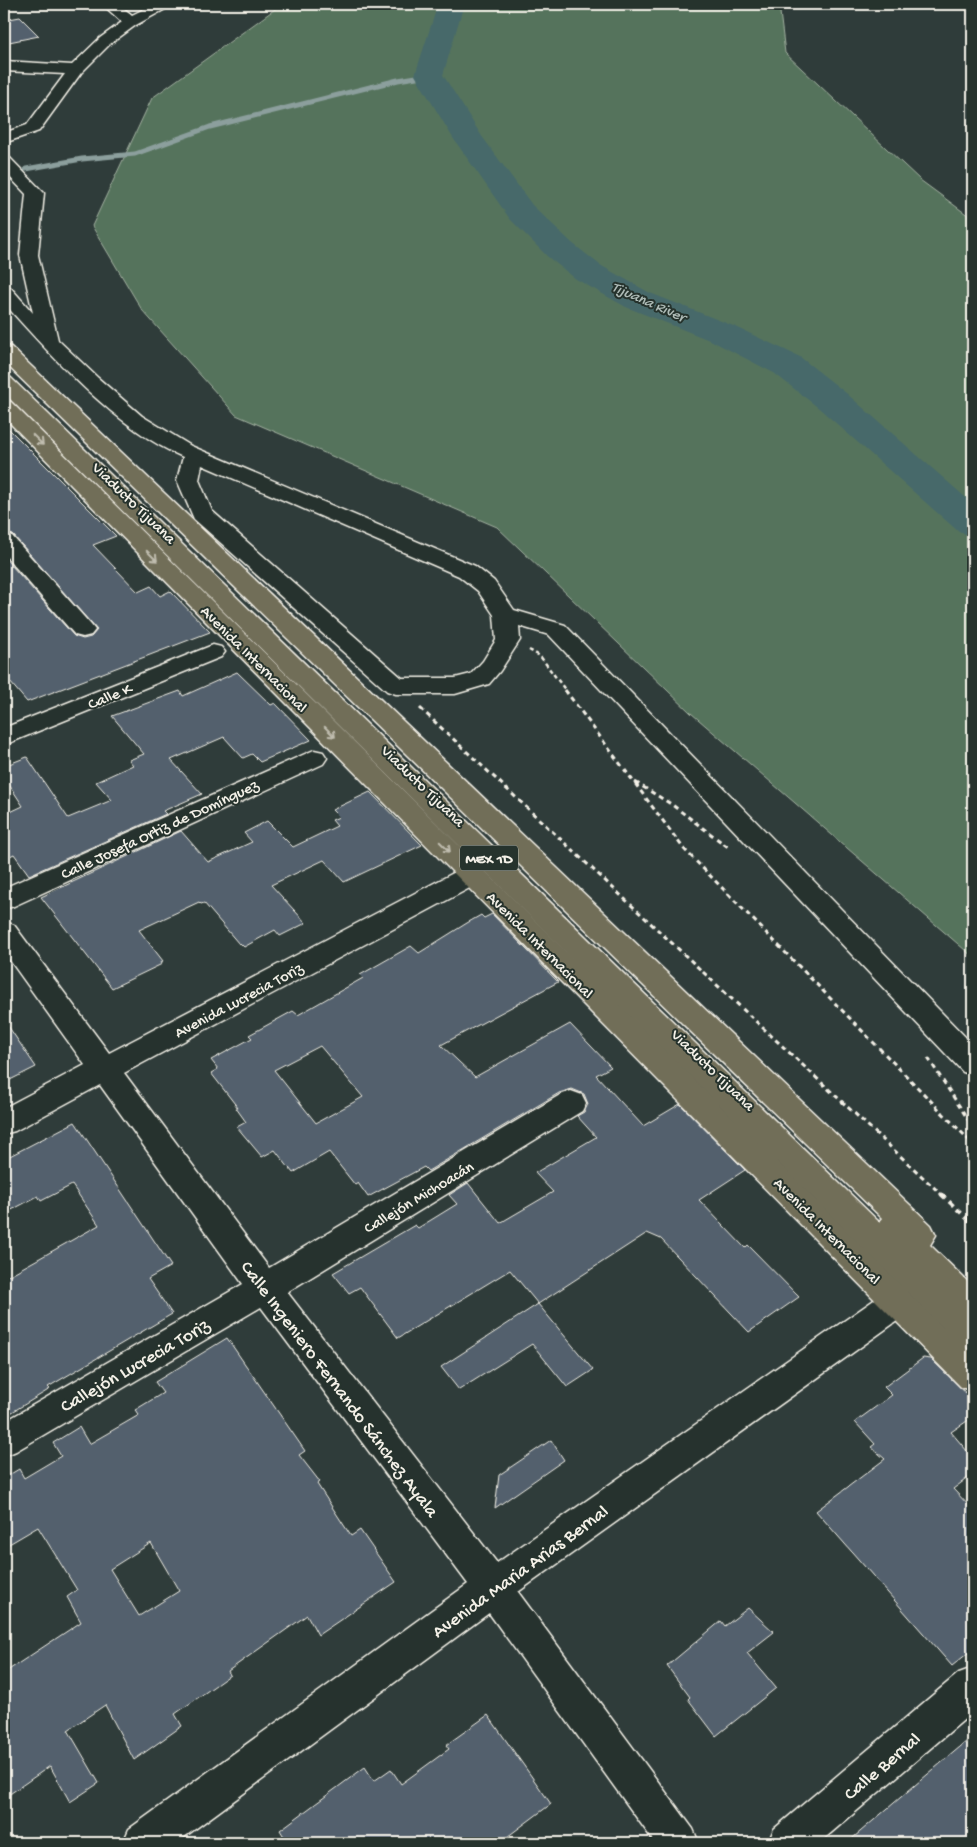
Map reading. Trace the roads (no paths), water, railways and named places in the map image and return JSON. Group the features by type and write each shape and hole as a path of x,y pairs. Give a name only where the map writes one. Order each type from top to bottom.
{"main road":[{"name":"MEX 1D","path":"4,352 973,1286"},
{"name":"Viaducto Tijuana","path":"4,363 973,1308"},
{"name":"Viaducto Tijuana","path":"4,373 973,1324"},
{"name":"Avenida Internacional","path":"4,382 973,1335"},
{"name":"Avenida Internacional","path":"4,406 973,1376"}],"street":[{"path":"109,4 131,22"},
{"path":"4,138 33,128 76,70 105,41 131,22 164,4"},
{"path":"4,66 76,70"},
{"path":"4,162 35,193 29,255 50,343"},
{"path":"4,292 50,343 135,420 194,454 467,571 486,586 507,628 492,666 480,679 456,686 396,686 202,514 188,480 194,454"},
{"path":"4,541 83,630"},
{"path":"507,628 557,630 973,1064"},
{"name":"Calle K","path":"4,738 213,652"},
{"name":"Calle Josefa Ortiz de Domínguez","path":"4,899 314,758"},
{"name":"Avenida Lucrecia Toriz","path":"4,1122 472,875"},
{"name":"Calle Ingeniero Fernando Sánchez Ayala","path":"4,932 265,1288 493,1588 679,1843"},
{"name":"Callejón Michoacán","path":"265,1288 571,1103"},
{"name":"Callejón Lucrecia Toriz","path":"4,1440 265,1288"},
{"name":"Avenida Maria Arias Bernal","path":"143,1843 493,1588 899,1302"},
{"name":"Calle Bernal","path":"788,1843 973,1687"}],"waterway":[{"name":"Tijuana River","path":"451,4 429,75 468,138 521,212 560,250 588,272 638,300 724,334 787,365 833,401 973,524"},
{"path":"26,169 82,159 135,154 210,127 398,80 429,75"}]}
